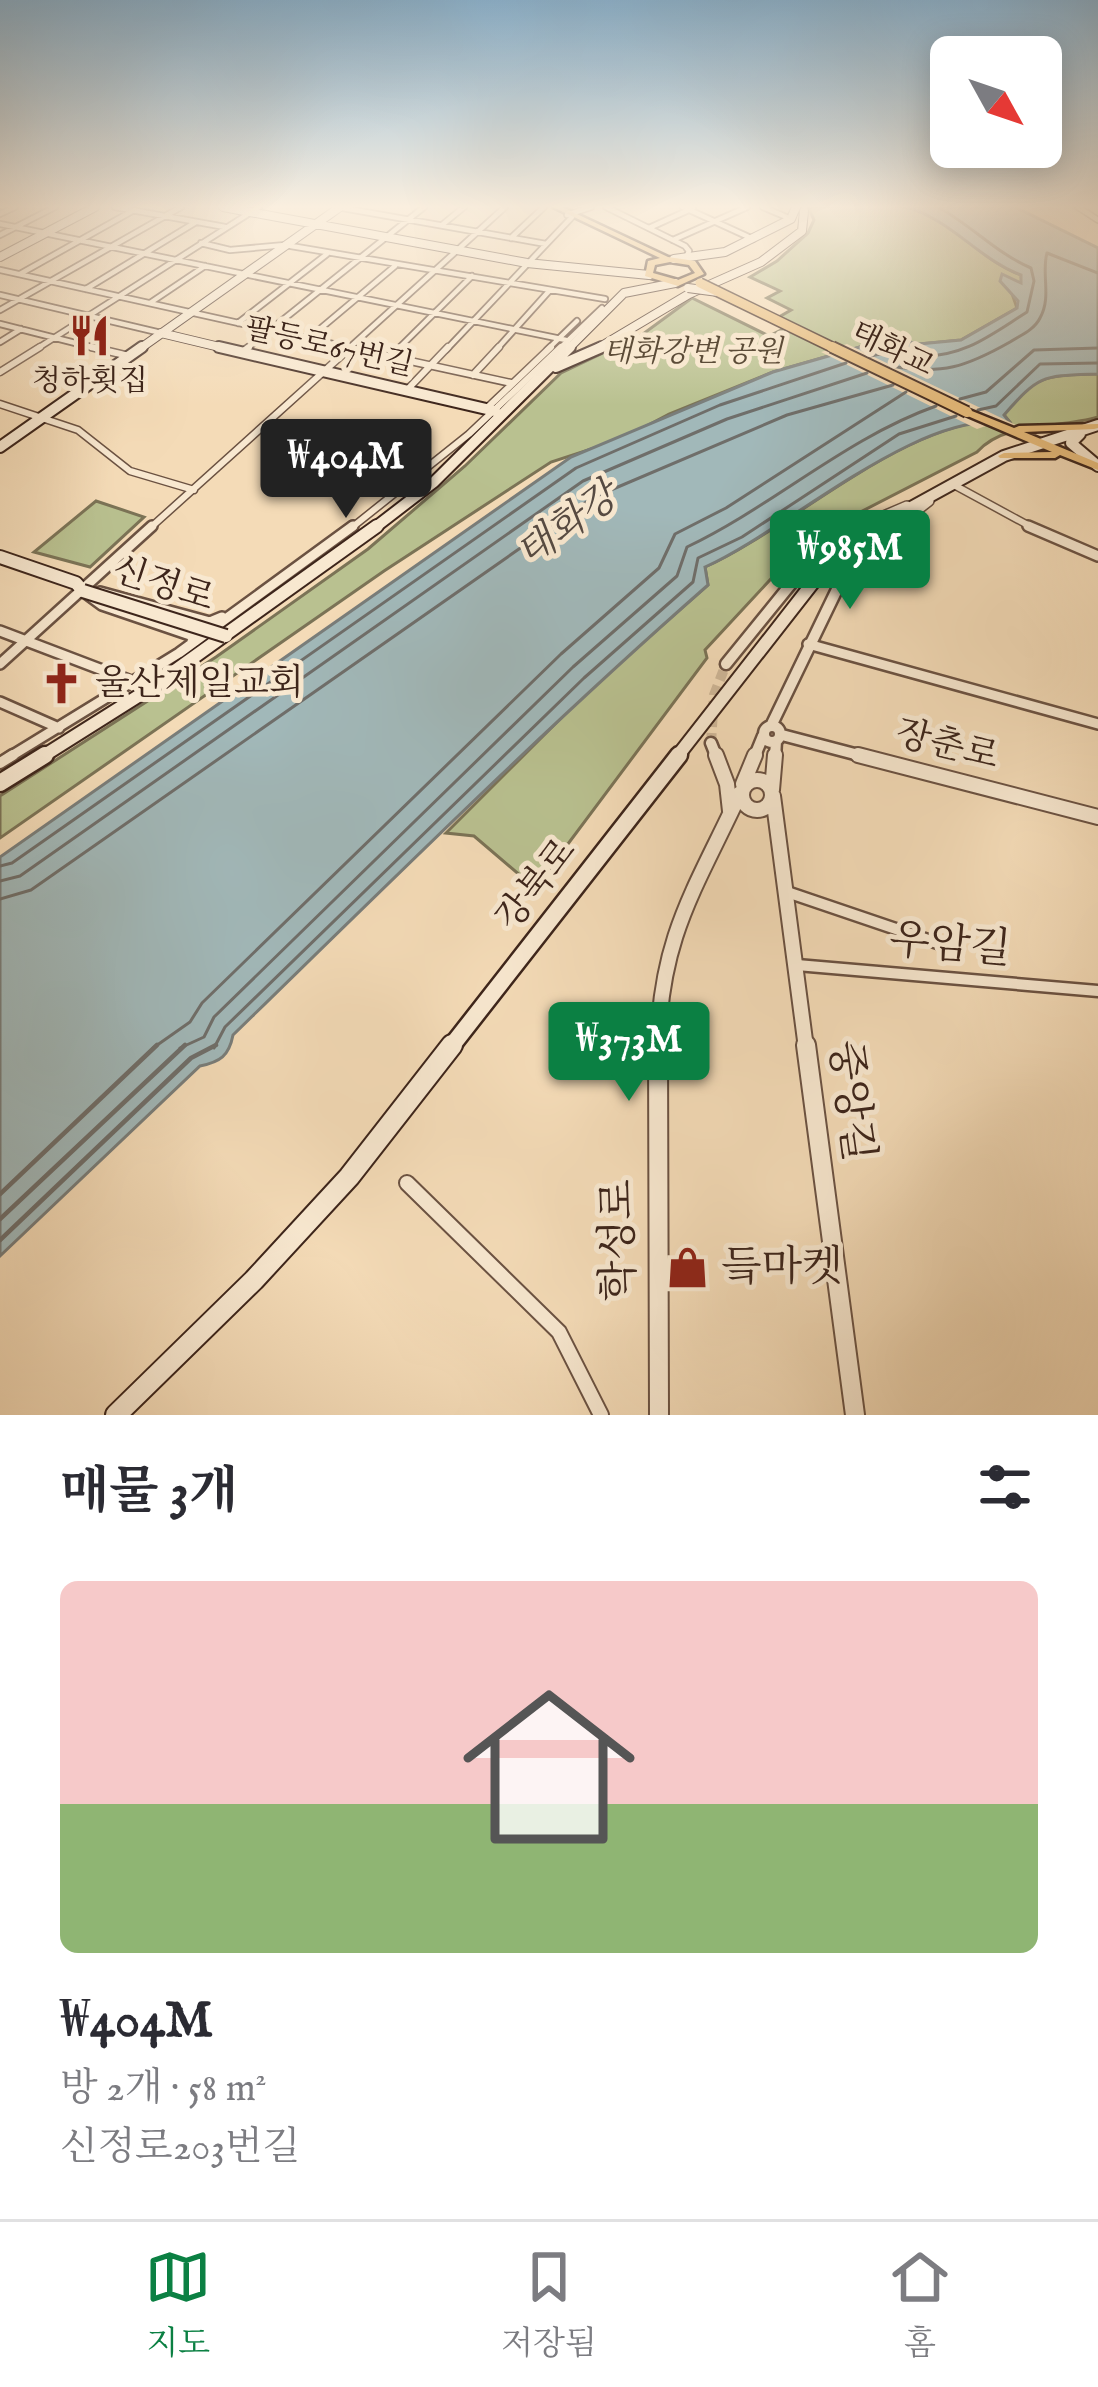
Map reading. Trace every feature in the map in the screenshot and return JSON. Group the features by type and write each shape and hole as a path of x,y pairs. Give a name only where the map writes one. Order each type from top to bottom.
{"main road":[{"path":"0,783 226,636 434,482 642,273"},
{"path":"661,273 675,283"},
{"path":"695,282 698,273"},
{"path":"625,292 695,282 702,273"},
{"path":"606,304 604,324 616,330 736,273"},
{"path":"0,447 245,274"},
{"path":"625,292 695,282"},
{"name":"태화교","path":"695,282 1004,432"},
{"path":"546,374 621,338 657,313"},
{"name":"팔등로67번길","path":"161,333 490,410"},
{"path":"967,412 1004,432 1098,467"},
{"path":"1004,432 1093,426"},
{"path":"1093,426 1071,443 1098,467"},
{"name":"강북로","path":"116,1415 254,1280 349,1178 817,575 853,540 991,463 1093,426"},
{"path":"991,463 1004,432"},
{"path":"1004,456 1079,459"},
{"name":"신정로","path":"0,557 83,591 226,636"},
{"name":"신정로","path":"0,567 43,576"}],"street":[{"path":"15,273 511,383"},
{"path":"0,310 65,273"},
{"path":"86,289 112,273"},
{"path":"0,372 155,273"},
{"path":"150,303 195,273"},
{"path":"240,273 561,339"},
{"path":"238,323 302,273"},
{"path":"242,352 341,273"},
{"path":"308,339 386,273"},
{"path":"0,664 429,273"},
{"path":"462,273 606,304"},
{"path":"407,390 517,273"},
{"path":"390,357 472,275"},
{"path":"473,375 550,289"},
{"path":"0,295 161,333"},
{"path":"490,410 511,383 606,304"},
{"path":"0,324 129,356"},
{"path":"0,342 21,329"},
{"path":"0,763 190,646 340,537 490,410 561,339"},
{"path":"1,405 44,416 88,435 130,471 194,490"},
{"path":"954,485 1029,527 1098,556"},
{"path":"726,664 825,544 858,524 931,499"},
{"name":"학성로","path":"659,1415 655,1177 663,962 739,794 773,734 808,644 854,563 931,499"},
{"path":"83,591 113,593 217,620 317,548 340,537"},
{"path":"83,591 102,605 193,636 190,646"},
{"path":"0,631 134,682"},
{"path":"808,644 1098,724"},
{"path":"0,702 59,728"},
{"name":"중앙길","path":"773,734 772,793 855,1415"},
{"name":"장춘로","path":"773,734 1098,817"},
{"path":"711,743 739,794 763,808 772,793 758,781 739,794"},
{"path":"787,892 946,946"},
{"name":"우암길","path":"797,965 1098,991"},
{"path":"407,1183 559,1332 601,1415"}],"green space":[{"name":"태화강변 공원","path":"757,273 1017,273 1022,283 1010,288 1017,308 961,340 919,344 891,338 773,372 669,414 622,439 551,462 384,571 0,838 0,796 216,657 368,549 465,466 561,373 643,334 692,298 769,336 785,328 772,321 791,310 767,298 780,291 750,277"},
{"path":"1098,374 1098,417 1003,435 808,539 705,650 707,658 535,888 474,836 446,833 592,687 708,585 705,567 894,453 972,423 1009,421 1004,415 1033,384"},
{"path":"96,501 144,517 90,567 34,552"}],"water":[{"name":"태화강","path":"1017,273 1098,273 1098,374 1053,377 1035,385 1004,415 1011,424 976,423 897,451 705,567 708,585 409,864 233,1035 222,1057 200,1066 0,1256 0,857 571,457 773,372 891,338 919,344 961,340 1017,308 1018,301 1000,281 1002,274 1021,283"}],"pier":[{"path":"847,344 1016,425 1009,430 989,425 977,429 821,352"}],"tunnel":[{"path":"711,743 714,695 726,664"}],"place":[{"name":"청하횟집","path":"90,336"},
{"name":"울산제일교회","path":"61,684"},
{"name":"듴마켓","path":"687,1268"}]}
